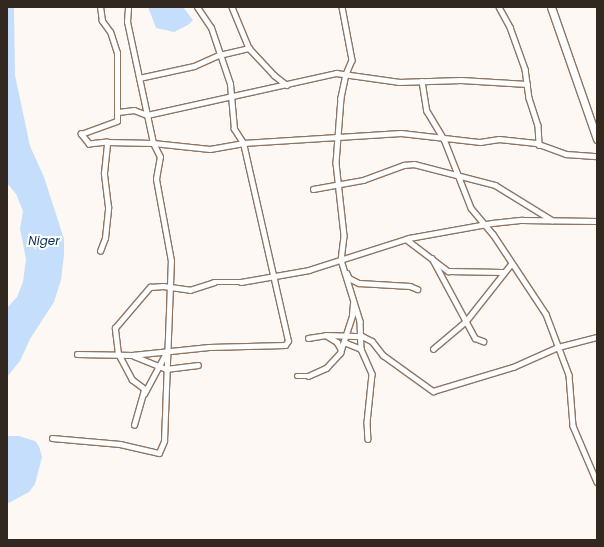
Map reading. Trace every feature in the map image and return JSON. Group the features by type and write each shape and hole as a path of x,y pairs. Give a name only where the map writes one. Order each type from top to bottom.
{"main road":[{"path":"551,7 597,139"}],"street":[{"path":"100,7 102,22 110,32 117,49 118,112 117,121 81,134 89,144 107,142 153,143 210,149 242,143 401,133 480,142 499,139 539,144 566,154 597,156"},
{"path":"52,438 120,444 159,454 164,441 171,261 156,179 160,157 153,143 127,22 128,7"},
{"path":"77,354 132,355 209,347 287,344 288,338 242,143 234,129 229,97 230,84 210,28 197,7"},
{"path":"232,7 249,48 274,75 287,85"},
{"path":"342,7 352,60 346,74 341,98 338,138 338,185 344,236 341,260 345,266 349,278 359,283 410,286 417,289"},
{"path":"499,7 510,27 527,84 529,98 538,124 539,144"},
{"path":"139,78 194,66 219,55 249,48"},
{"path":"118,112 134,110 148,115 336,73 400,82 461,80 527,84"},
{"path":"422,81 427,111 444,139 457,176 471,208 486,224 511,264 542,307 569,375 574,426 597,482"},
{"path":"100,251 105,238 108,207 104,173 107,142"},
{"path":"314,188 363,180 404,165 414,164 495,186 540,215 555,222"},
{"path":"144,394 144,389 130,376 118,354 116,324 150,287 190,290 214,282 241,282 273,275 309,270 406,239 486,224 522,220 555,222 597,221"},
{"path":"406,239 452,272 502,272"},
{"path":"431,257 475,338 483,341"},
{"path":"433,349 466,321 502,272 511,264"},
{"path":"345,266 353,303 360,322 362,336 361,349 372,374 367,422 368,439"},
{"path":"297,376 308,376 326,368 342,349 353,303"},
{"path":"308,338 326,335 345,339 361,349"},
{"path":"326,335 337,342 342,349"},
{"path":"345,339 362,336 372,341 384,355 433,391 513,367 559,347 597,337"},
{"path":"134,425 134,417 144,394 167,352"},
{"path":"132,355 166,369 198,365"}],"water":[{"name":"Niger","path":"7,7 14,7 15,75 30,146 44,177 64,239 64,255 61,280 54,302 30,339 20,361 7,377 7,308 17,297 23,282 26,259 20,229 23,211 16,194 7,183"},
{"path":"148,7 183,7 193,20 188,25 174,32 156,28"},
{"path":"7,436 19,436 35,441 39,446 42,457 35,484 29,492 7,504"}]}
